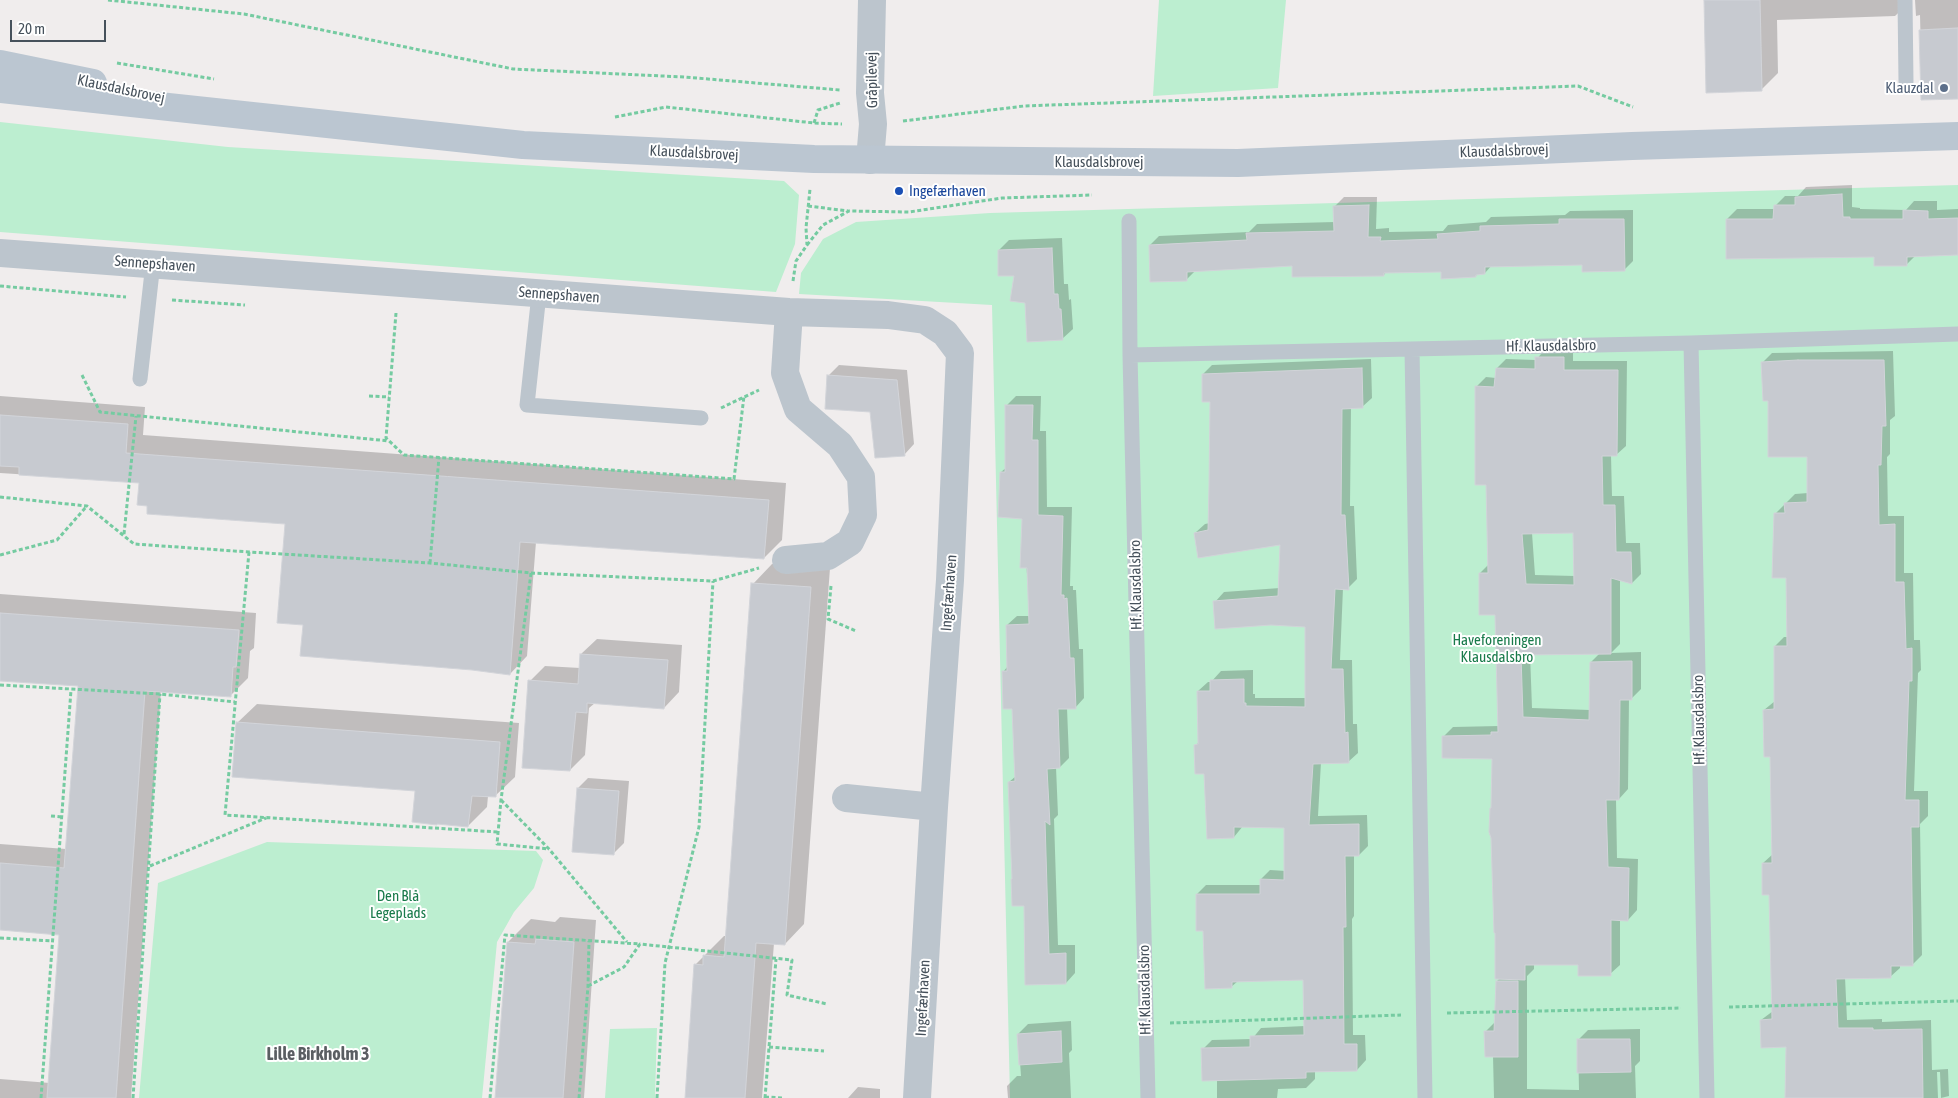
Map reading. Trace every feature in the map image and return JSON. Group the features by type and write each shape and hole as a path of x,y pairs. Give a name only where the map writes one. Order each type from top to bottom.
{"street":[{"name":"Gråpilevej","path":"870,160 873,124 870,93 872,0"},
{"name":"Klausdalsbrovej","path":"0,64 242,114"},
{"name":"Klausdalsbrovej","path":"0,89 522,145 814,159 1238,163 1632,146 1958,136"},
{"name":"Sennepshaven","path":"0,252 789,312"},
{"path":"786,560 828,556 850,542 863,515 861,477 840,445 798,408 785,373 789,312"},
{"name":"Ingefærhaven","path":"789,312 888,315 925,320 945,333 960,353 950,580 934,807 917,1098"},
{"path":"846,798 934,807"}],"lane":[{"path":"1905,0 1906,82"},
{"path":"1129,221 1130,355"},
{"path":"140,379 153,263"},
{"path":"539,294 527,405 701,418"},
{"name":"Hf. Klausdalsbro","path":"1148,1098 1130,355 1691,343 1958,334"},
{"name":"Hf. Klausdalsbro","path":"1691,343 1707,1098"},
{"path":"1412,349 1425,1098"}],"path":[{"path":"108,0 244,14 513,69 684,77 870,93"},
{"path":"107,61 215,79"},
{"path":"614,117 666,107 814,123 873,124 1024,106 1578,86 1633,106"},
{"path":"808,206 849,211"},
{"path":"398,282 386,438 404,455 734,479 744,396"},
{"path":"82,375 100,412 390,442"},
{"path":"701,418 744,396 788,380"},
{"path":"368,396 389,397"},
{"path":"124,535 136,416"},
{"path":"430,563 440,457"},
{"path":"0,497 87,506 134,544 430,563 531,572 712,581 786,560"},
{"path":"0,555 57,540 87,506"},
{"path":"249,552 225,814 498,832"},
{"path":"531,572 497,844 549,850"},
{"path":"832,579 828,619 856,630"},
{"path":"657,1098 665,962 699,826 712,581"},
{"path":"0,685 160,694 235,702"},
{"path":"41,1098 71,690"},
{"path":"133,1098 160,694"},
{"path":"501,800 549,850 628,943"},
{"path":"51,816 62,817"},
{"path":"150,866 266,818"},
{"path":"490,1098 504,936 669,946 792,960 787,995 827,1004"},
{"path":"0,938 53,941"},
{"path":"579,1098 588,986 589,941"},
{"path":"588,986 624,968 640,944"},
{"path":"776,959 765,1097 784,1098"},
{"path":"1146,1024 1424,1014 1958,1001"},
{"path":"769,1047 824,1051"}],"green space":[{"path":"1159,0 1286,0 1278,88 1153,96"},
{"path":"0,122 228,147 784,181 799,195 795,244 776,292 0,232"},
{"name":"Haveforeningen Klausdalsbro","path":"1958,185 1958,1098 1010,1098 992,305 799,294 801,273 823,239 856,222 990,213"},
{"name":"Den Blå Legeplads","path":"267,842 536,851 543,860 534,888 514,912 497,942 482,1098 139,1098 158,883"},
{"path":"657,1028 655,1098 605,1098 610,1029"}],"building":[{"path":"1704,0 1760,0 1762,91 1706,93"},
{"path":"1958,28 1958,99 1921,100 1919,30"},
{"path":"1842,194 1843,217 1850,217 1850,219 1903,219 1903,210 1928,211 1928,219 1958,218 1958,255 1907,257 1907,266 1874,266 1874,257 1726,259 1726,219 1773,219 1774,205 1795,205 1795,197"},
{"path":"1369,205 1368,237 1381,237 1380,241 1438,239 1437,234 1480,231 1480,226 1559,224 1559,219 1624,219 1625,271 1582,272 1582,265 1485,267 1485,274 1476,275 1476,277 1441,279 1441,272 1384,273 1384,276 1292,277 1292,266 1187,272 1187,281 1150,282 1149,245 1247,240 1246,233 1334,231 1333,206"},
{"path":"1052,248 1054,294 1058,294 1059,309 1061,309 1063,340 1027,342 1025,303 1010,301 1014,276 998,276 998,250"},
{"path":"1535,357 1564,357 1564,370 1618,370 1617,456 1602,456 1603,505 1615,505 1616,552 1631,552 1632,584 1611,578 1611,654 1521,655 1523,717 1589,720 1590,662 1632,661 1632,700 1620,700 1619,800 1606,800 1608,867 1629,868 1628,921 1611,920 1611,976 1578,976 1578,965 1525,965 1525,980 1495,979 1495,933 1491,838 1489,832 1492,759 1442,758 1442,736 1491,735 1491,732 1498,732 1495,615 1479,615 1479,573 1488,573 1486,485 1475,485 1475,386 1494,387 1496,368 1535,369","holes":["1573,533 1574,585 1526,584 1522,534"]},
{"path":"1884,360 1886,426 1882,426 1881,465 1878,465 1879,525 1895,524 1895,582 1904,582 1906,649 1912,648 1912,681 1909,681 1905,800 1919,800 1919,827 1911,827 1913,966 1891,966 1891,978 1836,979 1838,1028 1873,1028 1873,1030 1922,1029 1923,1098 1785,1098 1786,1047 1761,1048 1760,1020 1772,1019 1769,895 1762,895 1762,863 1772,863 1770,757 1764,757 1763,710 1774,709 1774,646 1787,646 1786,578 1772,578 1774,513 1785,513 1784,503 1807,502 1807,457 1768,457 1768,401 1763,401 1761,362"},
{"path":"1362,368 1363,408 1342,409 1341,515 1345,515 1349,590 1335,589 1331,669 1343,669 1345,733 1348,732 1349,763 1313,764 1309,825 1359,824 1359,856 1345,856 1346,927 1343,927 1344,1044 1357,1044 1357,1071 1306,1072 1306,1078 1202,1081 1201,1048 1250,1047 1250,1036 1304,1035 1303,980 1232,982 1232,988 1205,989 1203,931 1196,931 1196,894 1260,894 1260,879 1284,880 1284,828 1234,827 1234,838 1207,839 1204,774 1195,774 1194,745 1198,744 1197,691 1210,691 1210,680 1244,679 1244,703 1246,703 1246,706 1305,707 1305,627 1271,625 1215,629 1213,601 1278,596 1280,545 1198,558 1194,533 1208,530 1209,486 1210,402 1202,402 1202,374"},
{"path":"827,375 897,380 905,456 875,458 870,412 825,409"},
{"path":"1005,405 1033,405 1032,440 1038,440 1038,515 1063,516 1061,595 1064,595 1064,599 1067,598 1070,658 1074,658 1076,709 1058,709 1060,768 1047,769 1050,825 1045,821 1049,954 1066,953 1066,984 1025,985 1024,906 1012,906 1008,782 1015,781 1012,709 1003,709 1002,671 1007,671 1006,625 1029,624 1027,568 1020,568 1022,519 998,517 1000,472 1005,472"},
{"path":"0,415 128,424 126,453 769,500 764,559 520,542 510,675 472,670 300,656 303,625 277,623 285,524 147,514 147,506 137,505 139,483 19,475 19,467 0,466"},
{"path":"751,583 811,587 785,945 756,943 745,1098 685,1098 694,964 703,965 703,955 724,957"},
{"path":"0,613 239,630 236,667 233,667 231,697 145,691 116,1098 47,1098 59,935 0,930 0,863 64,868 78,686 0,681"},
{"path":"580,654 668,660 664,709 587,703 587,713 576,712 570,771 522,768 528,680 578,684"},
{"path":"236,722 500,742 496,797 472,796 468,827 437,825 412,822 415,791 232,777"},
{"path":"577,788 619,791 614,855 572,852"},
{"path":"536,939 574,942 563,1098 495,1098 507,942 535,944"},
{"path":"1496,981 1518,981 1518,1057 1485,1057 1484,1031 1494,1031"},
{"path":"1061,1031 1062,1062 1019,1065 1017,1034"},
{"path":"1577,1039 1630,1039 1631,1072 1577,1073"}],"place":[{"name":"Klauzdal","path":"1944,88"},
{"name":"Ingefærhaven","path":"899,191"}],"district":[{"name":"Lille Birkholm 3","path":"318,1054"}]}
